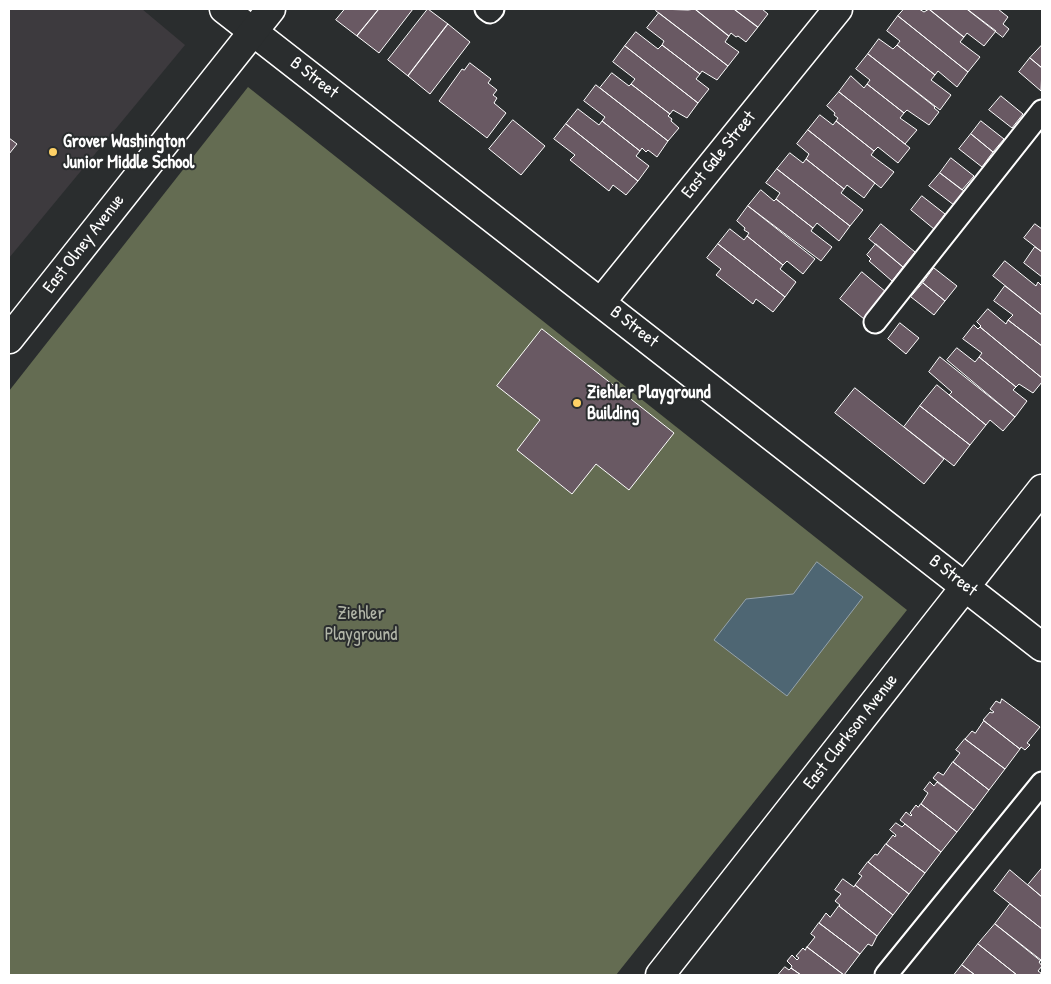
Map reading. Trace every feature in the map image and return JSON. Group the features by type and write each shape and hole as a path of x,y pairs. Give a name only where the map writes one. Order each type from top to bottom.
{"street":[{"name":"B Street","path":"224,9 1042,647"},
{"name":"East Olney Avenue","path":"9,339 271,9"},
{"name":"East Gale Street","path":"601,302 838,9"},
{"name":"East Clarkson Avenue","path":"660,975 1042,489"}],"lane":[{"path":"486,9 490,12 493,9"},
{"path":"874,322 1042,111"},
{"path":"886,975 1042,783"}],"shaded area":[{"name":"Grover Washington Junior Middle School","path":"9,9 142,9 185,45 9,258"}],"green space":[{"name":"Ziehler Playground","path":"248,87 907,610 616,975 9,975 9,391"}],"water":[{"path":"817,562 863,597 787,696 714,640 746,599 793,594"}],"building":[{"path":"345,9 379,9 357,36 336,20"},
{"path":"379,9 413,9 379,53 357,36"},
{"path":"428,9 448,24 408,76 388,60"},
{"path":"657,9 695,9 729,36 725,42 739,52 728,66 656,11"},
{"path":"695,9 734,9 758,27 746,42 731,33 729,36"},
{"path":"734,9 762,9 768,14 758,27"},
{"path":"904,9 919,9 924,12 929,9 964,37 960,42 980,57 968,72 898,16"},
{"path":"929,9 967,9 996,31 984,46 967,33 964,37"},
{"path":"967,9 998,9 1008,17 1003,24 1009,29 1003,37"},
{"path":"659,13 728,66 717,80 702,71 700,74 662,45 664,41 647,28"},
{"path":"898,16 968,72 957,87 938,71 935,75 897,45 900,41 887,31"},
{"path":"448,24 470,42 430,94 408,76"},
{"path":"636,32 658,49 662,45 700,74 696,79 709,89 698,103 625,46"},
{"path":"879,39 893,49 897,45 935,75 931,80 951,95 940,110 868,54"},
{"path":"1042,45 1042,68 1030,58"},
{"path":"625,46 698,103 687,118 673,110 670,114 631,84 635,79 613,62"},
{"path":"868,54 935,107 939,112 929,125 907,110 904,113 867,84 870,80 856,69"},
{"path":"1030,58 1042,68 1041,91 1019,72"},
{"path":"470,63 491,79 488,83 497,90 493,95 497,98 494,103 506,113 487,138 439,101 462,69 464,70"},
{"path":"612,73 629,86 631,84 670,114 668,116 672,119 671,121 679,128 668,141 600,88"},
{"path":"851,76 864,88 867,84 904,113 900,118 917,130 905,144 839,92"},
{"path":"596,85 668,141 657,157 648,150 646,152 642,148 640,151 602,121 605,117 584,101"},
{"path":"839,92 910,148 898,163 878,147 874,151 836,121 838,118 834,115 835,113 827,106"},
{"path":"1001,96 1023,114 1012,128 989,110"},
{"path":"578,109 599,125 602,121 640,151 636,156 649,166 638,181 566,124"},
{"path":"820,115 833,125 836,121 874,151 871,155 894,172 881,188 808,130"},
{"path":"513,120 545,146 521,175 489,149"},
{"path":"981,121 1004,139 993,152 971,134"},
{"path":"566,124 638,181 626,195 613,185 609,191 570,160 575,155 554,139"},
{"path":"808,130 875,183 864,198 847,185 844,189 806,159 809,154 797,144"},
{"path":"971,134 993,152 982,167 959,149"},
{"path":"9,138 17,144 9,154"},
{"path":"790,153 803,163 806,159 844,189 841,193 863,210 850,226 777,169"},
{"path":"951,158 974,176 962,190 940,173"},
{"path":"777,169 850,226 839,241 817,223 813,228 776,199 780,193 766,183"},
{"path":"940,173 964,191 954,205 929,186"},
{"path":"761,190 774,201 776,199 813,228 811,231 832,247 821,261 748,206"},
{"path":"922,196 945,214 934,229 911,210"},
{"path":"748,206 815,259 803,274 787,261 783,265 747,236 749,233 737,221"},
{"path":"881,224 915,252 903,267 869,239"},
{"path":"1035,224 1042,229 1042,252 1024,238"},
{"path":"730,229 744,240 747,236 783,265 780,269 796,282 785,297 718,244"},
{"path":"718,244 785,297 773,312 756,299 753,304 716,275 721,269 707,258"},
{"path":"876,244 903,267 892,281 869,261 871,259 867,255"},
{"path":"1035,247 1042,252 1042,277 1024,263"},
{"path":"1005,261 1036,286 1038,282 1042,286 1042,315 993,276"},
{"path":"934,268 957,286 945,301 923,283"},
{"path":"862,272 886,292 864,319 840,299"},
{"path":"923,283 945,301 934,315 911,297"},
{"path":"1005,286 1042,315 1042,346 1008,320 1013,315 994,301"},
{"path":"988,309 1006,324 1008,320 1042,346 1042,378 980,327 977,322"},
{"path":"900,323 919,338 906,354 888,339"},
{"path":"974,325 978,329 980,327 1042,378 1042,382 1033,393 1019,384 1016,387 979,357 982,353 963,339"},
{"name":"Ziehler Playground Building","path":"542,329 674,433 629,490 596,464 572,494 517,450 540,420 497,386"},
{"path":"957,348 975,362 979,357 1016,387 1013,390 1027,401 1015,417 947,360"},
{"path":"940,357 1015,417 1003,431 990,420 986,425 949,395 952,392 929,372"},
{"path":"937,385 986,425 970,445 920,406"},
{"path":"855,388 944,459 924,484 835,413"},
{"path":"920,406 970,445 954,466 904,427"},
{"path":"1002,699 1040,727 1027,743 1030,745 1025,750 1021,747 1020,749 983,720 990,712 994,712 990,709 996,701 1000,703"},
{"path":"984,721 1020,749 1005,769 965,739 972,731 975,733"},
{"path":"965,739 1005,769 989,790 953,762 960,753 956,750"},
{"path":"953,762 989,790 974,810 933,778 938,772 943,775"},
{"path":"930,782 934,786 937,782 974,810 957,832 921,804 928,793 924,790"},
{"path":"921,804 957,832 941,852 900,820 906,812 911,816 910,813 916,805 918,807"},
{"path":"896,823 902,827 905,824 941,852 925,873 886,844 893,835 895,837 896,835 890,830"},
{"path":"886,844 925,873 909,894 868,862"},
{"path":"868,862 909,894 893,915 855,885 862,876 859,874"},
{"path":"1042,868 1042,897 1028,885"},
{"path":"1010,870 1042,897 1042,929 994,891"},
{"path":"843,879 854,887 855,885 893,915 877,936 835,901 841,894 835,890"},
{"path":"1010,904 1042,929 1042,962 995,924"},
{"path":"839,906 877,936 872,946 868,944 860,954 819,923 826,913 830,917"},
{"path":"819,923 860,954 844,975 807,947 815,937 811,934"},
{"path":"995,924 1041,960 1039,962 1042,966 1038,971 1041,973 1040,975 1017,975 978,944"},
{"path":"978,944 1017,975 975,975 962,965"},
{"path":"807,947 844,975 801,975 791,968 792,966 787,961 792,955 797,960 799,958 796,956 803,948 805,950"},
{"path":"962,965 975,975 954,975"},
{"path":"785,967 789,970 791,968 801,975 779,974"}],"place":[{"name":"Grover Washington Junior Middle School","path":"53,152"},
{"name":"Ziehler Playground Building","path":"577,403"}]}
